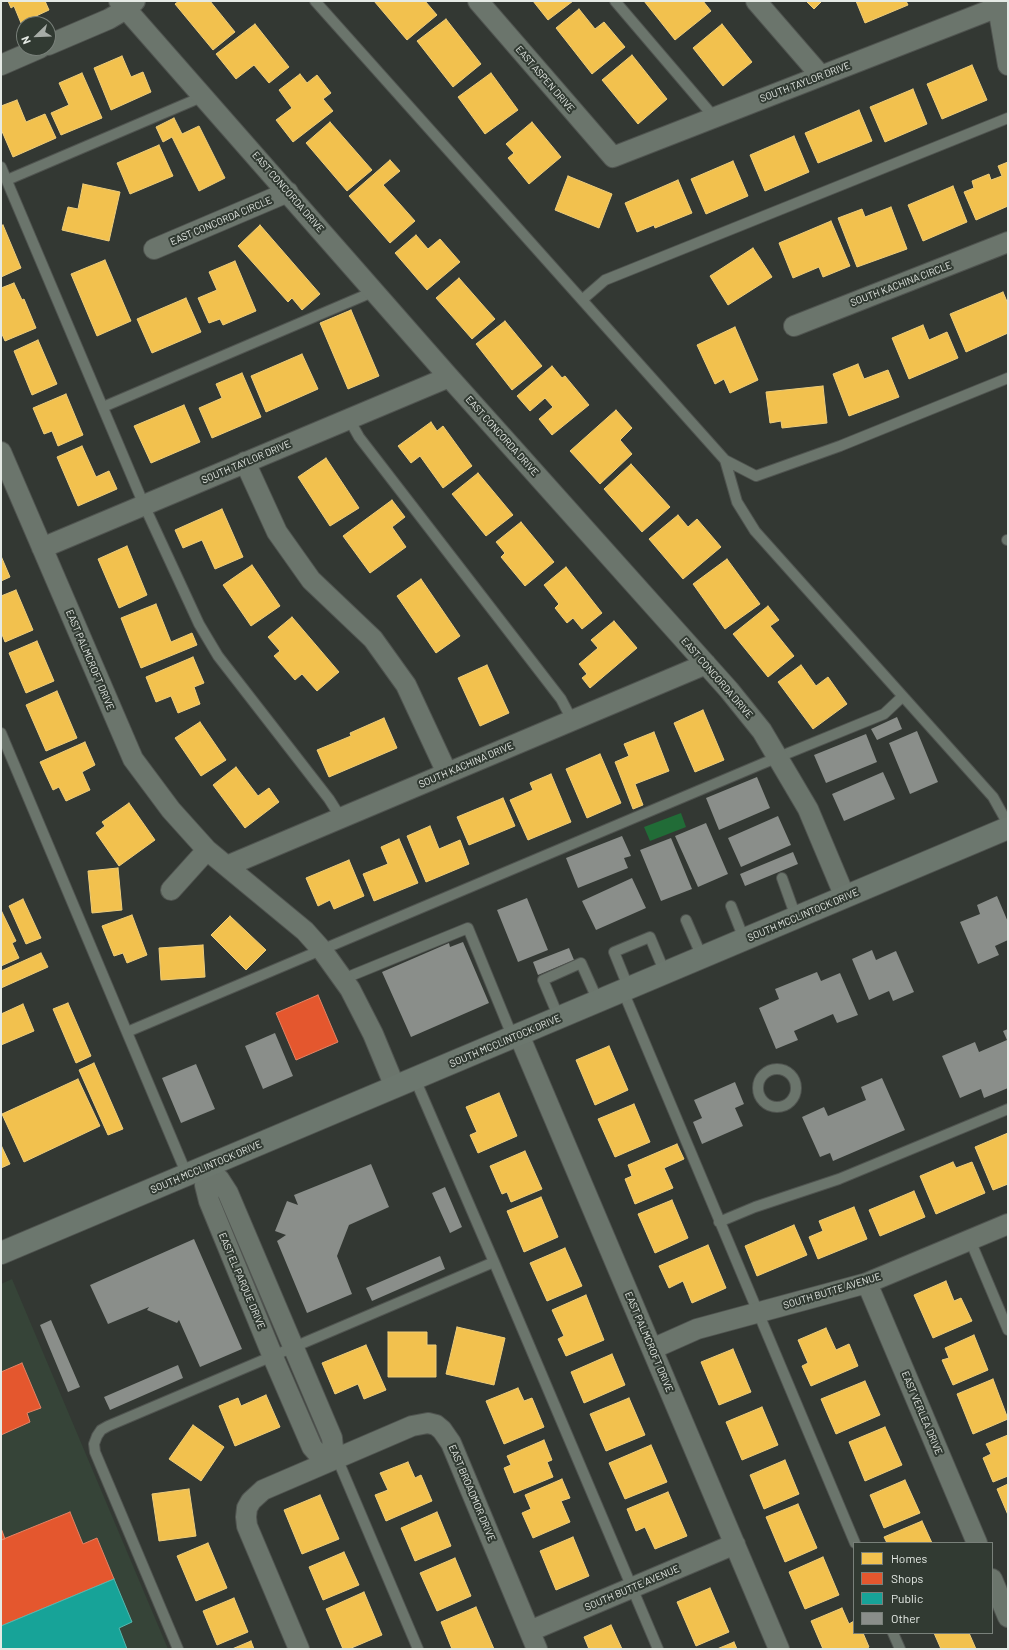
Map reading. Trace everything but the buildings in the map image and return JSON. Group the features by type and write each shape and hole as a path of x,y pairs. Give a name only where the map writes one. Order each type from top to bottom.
{"main road":[{"name":"SOUTH MCCLINTOCK DRIVE","path":"1,1254 1008,828"}],"street":[{"name":"EAST ASPEN DRIVE","path":"478,1 613,157"},
{"path":"756,1 821,76"},
{"path":"56,42 109,19 127,4"},
{"name":"EAST CONCORDA DRIVE","path":"127,4 204,96 449,377 706,664 762,731 808,809 845,897"},
{"name":"SOUTH TAYLOR DRIVE","path":"613,157 821,76 998,4"},
{"path":"998,4 1008,65"},
{"path":"1,65 22,56"},
{"name":"EAST CONCORDA CIRCLE","path":"154,250 288,192"},
{"name":"SOUTH KACHINA CIRCLE","path":"794,326 1008,242"},
{"name":"SOUTH TAYLOR DRIVE","path":"42,548 449,377"},
{"name":"EAST PALMCROFT DRIVE","path":"1,452 133,759 171,810 207,850 305,931 322,950 350,989 373,1034 405,1083"},
{"path":"245,462 277,532 311,580 373,639 406,684 448,773"},
{"name":"SOUTH KACHINA DRIVE","path":"227,866 706,664"},
{"path":"171,890 207,850"},
{"name":"EAST PALMCROFT DRIVE","path":"516,1036 652,1349 779,1649"},
{"path":"196,1171 219,1179 228,1193 332,1438 333,1459"},
{"name":"EAST EL PARQUE DRIVE","path":"196,1171 205,1185 208,1201 312,1447 319,1455 333,1459"},
{"name":"SOUTH BUTTE AVENUE","path":"652,1349 698,1330 867,1283 1008,1224"},
{"name":"EAST VERLEA DRIVE","path":"867,1283 977,1542"},
{"name":"EAST BROADMOR DRIVE","path":"299,1649 250,1534 246,1517 247,1508 255,1495 263,1490 333,1459 420,1424 436,1425 442,1430 451,1443 534,1640"},
{"name":"SOUTH BUTTE AVENUE","path":"534,1640 632,1588 735,1544"},
{"path":"993,1582 1008,1617"}],"lane":[{"path":"315,1 725,460 756,476 840,446 1008,378"},
{"path":"615,1 714,117"},
{"path":"7,180 204,96"},
{"path":"582,300 605,280 1008,118"},
{"path":"1,167 144,505 198,624 218,656 329,799 341,818"},
{"path":"102,407 375,291"},
{"path":"349,419 359,437 561,699 572,720"},
{"path":"725,460 737,502 755,532 993,797 1008,824"},
{"path":"127,1032 778,757 884,714 902,697"},
{"path":"1,733 127,1032 196,1171"},
{"path":"782,878 796,917"},
{"path":"731,906 744,939"},
{"path":"686,920 702,957"},
{"path":"343,979 468,928 516,1036"},
{"path":"665,973 650,937 614,952 626,990 719,1222 855,1542"},
{"path":"559,1018 543,980 581,964 598,1001"},
{"path":"405,1083 494,1262 658,1649"},
{"path":"719,1222 755,1207 832,1182 1008,1109"},
{"path":"970,1240 1008,1330"},
{"path":"178,1649 95,1452 94,1444 96,1436 101,1430 108,1426 494,1262"},
{"path":"333,1459 418,1649"},
{"path":"893,1634 900,1649"}],"shaded area":[{"path":"681,813 686,827 650,841 644,827"},
{"path":"12,1279 168,1649 1,1649 1,1284"}]}
